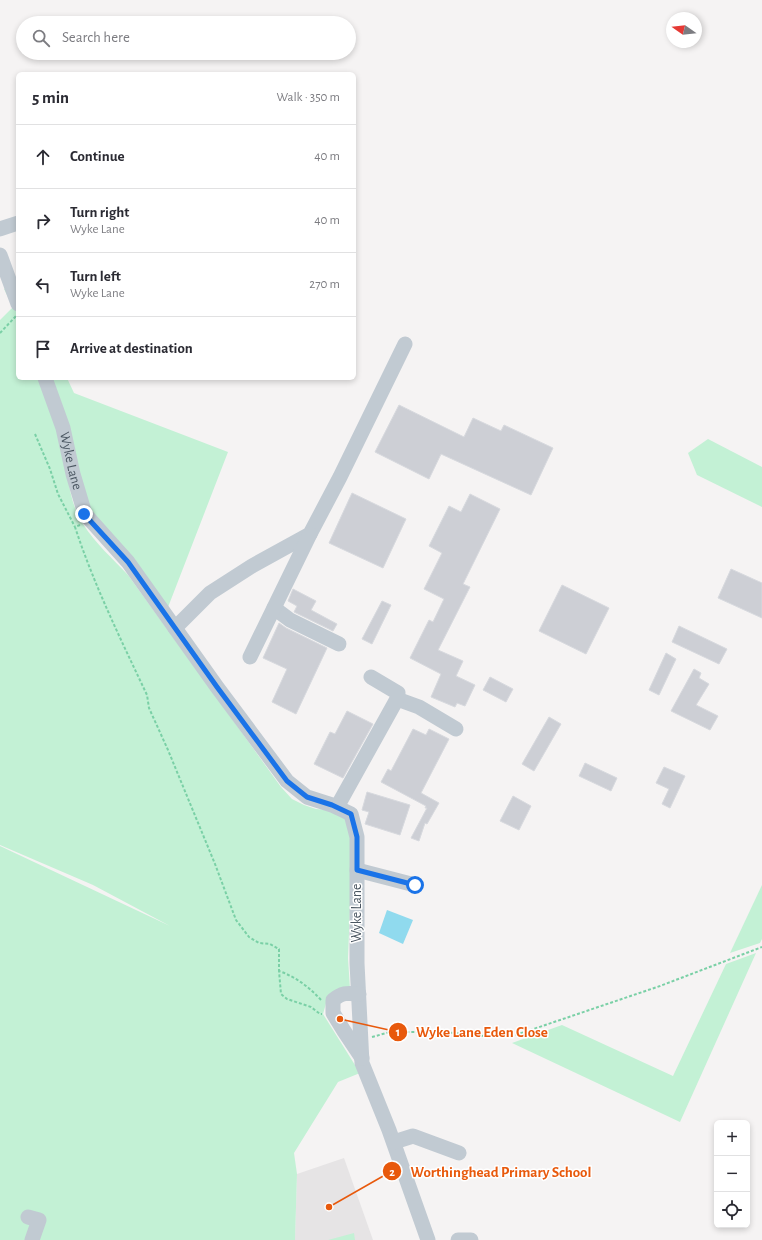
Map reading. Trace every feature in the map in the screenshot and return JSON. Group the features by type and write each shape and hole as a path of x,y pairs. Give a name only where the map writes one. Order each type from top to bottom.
{"street":[{"path":"0,229 16,224"},
{"path":"0,255 16,299"},
{"path":"250,657 405,344"},
{"name":"Wyke Lane","path":"46,380 63,428 84,514 128,562 287,781 307,797 337,807 351,814 357,837 357,963 362,1063 394,1142 428,1240"},
{"path":"175,628 210,593 252,566 310,534"},
{"path":"274,608 290,620 340,644"},
{"path":"337,807 397,699 398,693 371,677"},
{"path":"397,699 419,707 456,728"},
{"path":"357,870 415,885"},
{"path":"359,994 345,992 333,1000 333,1009 344,1031 362,1058"},
{"path":"394,1142 413,1136 459,1153"},
{"path":"28,1217 39,1220 32,1240"},
{"path":"458,1240 471,1240"}],"path":[{"path":"0,333 16,316"},
{"path":"35,434 50,469 58,494 75,527 84,556 147,695 149,708 215,864 236,920 249,937 259,943 270,944 279,949 281,994 287,999 311,1007 320,1014 333,1009"},
{"path":"75,527 89,519"},
{"path":"361,1040 397,1031 448,1031 484,1036 499,1035 510,1037 660,986 762,947"},
{"path":"279,971 297,978 325,1004 333,1009"}],"shaded area":[{"path":"344,1158 373,1240 295,1240 297,1174"}],"green space":[{"path":"7,287 16,303 16,380 68,380 74,393 228,452 165,615 85,514 67,474 74,506 88,531 128,575 281,787 292,799 304,805 316,809 328,810 344,816 351,833 348,958 350,989 327,1000 323,1014 360,1073 338,1082 294,1153 297,1174 295,1240 0,1240 0,846 170,926 93,885 0,845 0,320 13,307 4,289"},
{"path":"708,439 762,467 762,507 697,475 688,453"},
{"path":"762,885 762,939 760,943 730,953"},
{"path":"756,953 680,1122 512,1043 562,1025 673,1076 726,964"},
{"path":"354,1233 355,1240 328,1240"}],"water":[{"path":"387,910 413,920 403,944 379,933"}],"building":[{"path":"399,405 464,437 473,418 501,431 504,425 553,448 531,495 441,454 429,479 375,452"},
{"path":"352,493 406,519 383,568 329,543"},
{"path":"470,494 500,509 463,584 470,587 438,650 463,661 456,676 475,685 465,706 457,703 455,707 431,697 441,674 410,658 429,620 433,622 444,599 424,589 442,553 429,546 449,506 461,512"},
{"path":"731,569 762,583 762,618 718,598"},
{"path":"562,585 609,608 586,654 539,631"},
{"path":"293,589 316,601 311,610 337,624 333,631 294,612 297,606 288,601"},
{"path":"382,601 391,605 372,644 362,639"},
{"path":"279,623 286,628 327,648 296,714 272,702 287,669 263,658"},
{"path":"679,626 727,649 719,664 672,642"},
{"path":"666,653 676,659 659,695 649,690"},
{"path":"694,669 701,673 699,678 709,684 696,705 718,716 710,730 671,711"},
{"path":"490,677 513,689 506,702 483,690"},
{"path":"347,711 373,724 343,778 314,764 330,732 335,734"},
{"path":"549,717 561,724 534,771 522,764"},
{"path":"413,729 426,735 429,729 449,739 421,793 439,803 427,824 425,823 419,841 411,838 427,808 425,808 426,806 381,782 388,769 391,771"},
{"path":"585,763 617,778 611,791 579,776"},
{"path":"664,767 685,776 670,808 662,804 669,789 656,783"},
{"path":"367,792 410,805 400,835 365,824 369,812 362,810"},
{"path":"513,796 531,806 519,830 500,821"}],"place":[{"name":"Wyke Lane Eden Close","path":"340,1019"},
{"name":"Worthinghead Primary School","path":"329,1207"}],"route":[{"path":"84,514 128,562 217,687 287,781 307,797 332,805 351,814 357,837 357,870 415,885"}]}
